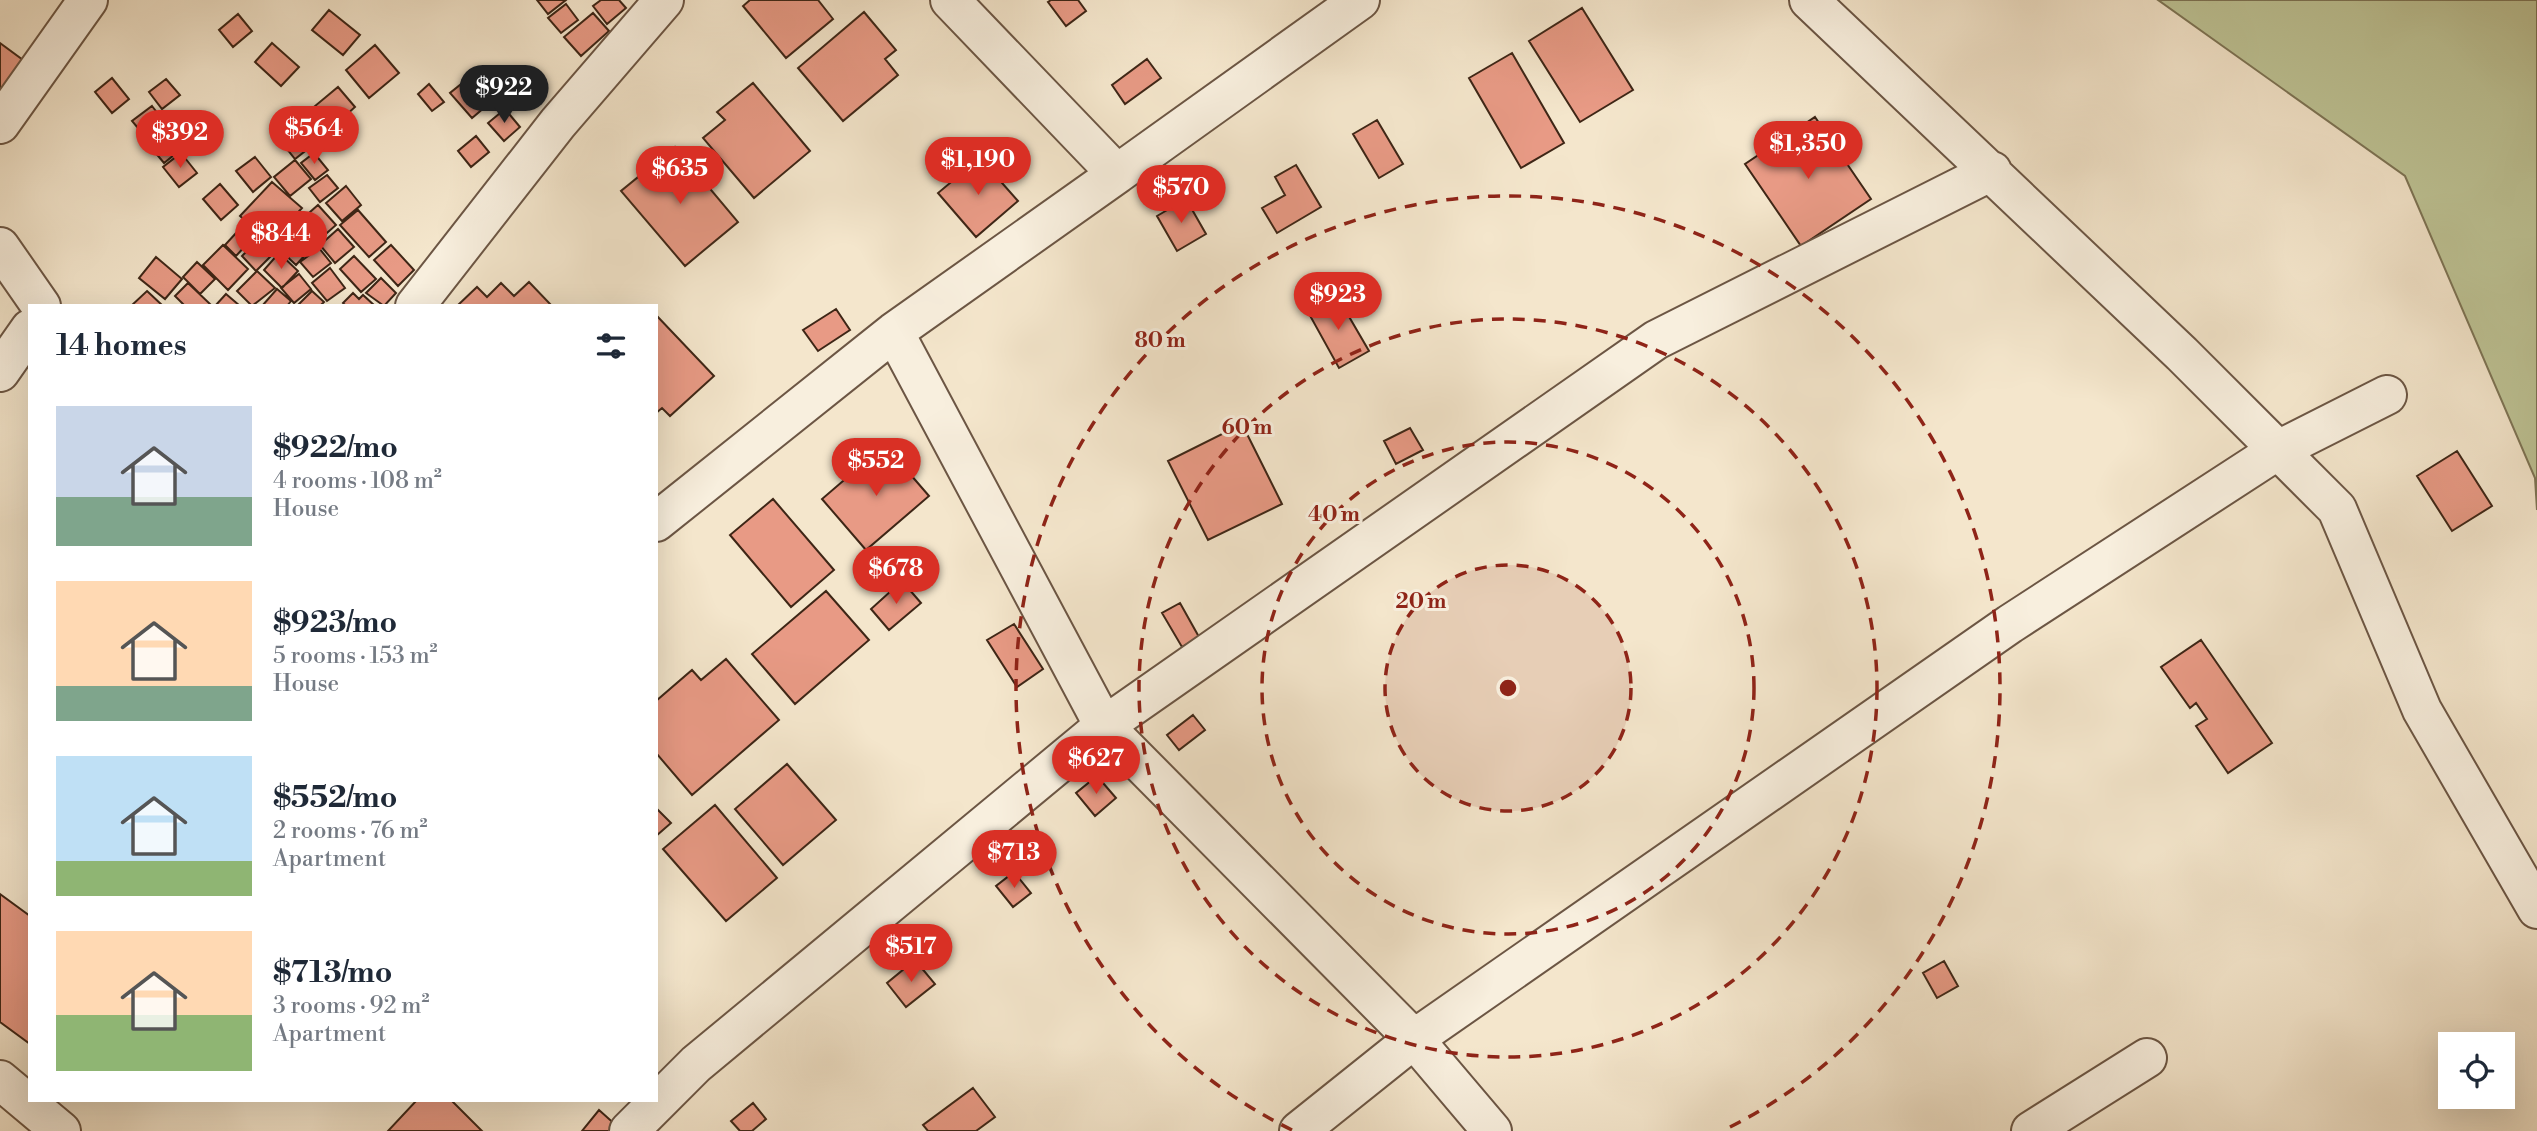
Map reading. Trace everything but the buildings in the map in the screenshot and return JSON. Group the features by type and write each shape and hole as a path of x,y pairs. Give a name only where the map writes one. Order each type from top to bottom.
{"street":[{"path":"0,124 88,0"},
{"path":"417,304 558,123 664,0"},
{"path":"950,0 1117,174"},
{"path":"658,520 894,332 1360,0"},
{"path":"1810,0 1992,171 2337,509 2422,710 2537,909"},
{"path":"629,1131 696,1064 1104,726 1656,340 1992,171"},
{"path":"0,247 40,304"},
{"path":"0,372 28,332"},
{"path":"894,332 1104,726 1414,1039 1492,1131"},
{"path":"1299,1131 1414,1039 2010,624 2278,450 2387,396"},
{"path":"2031,1131 2147,1058"},
{"path":"11,1091 61,1131"}],"green space":[{"path":"2158,0 2537,0 2537,510 2535,478 2405,176"}]}
